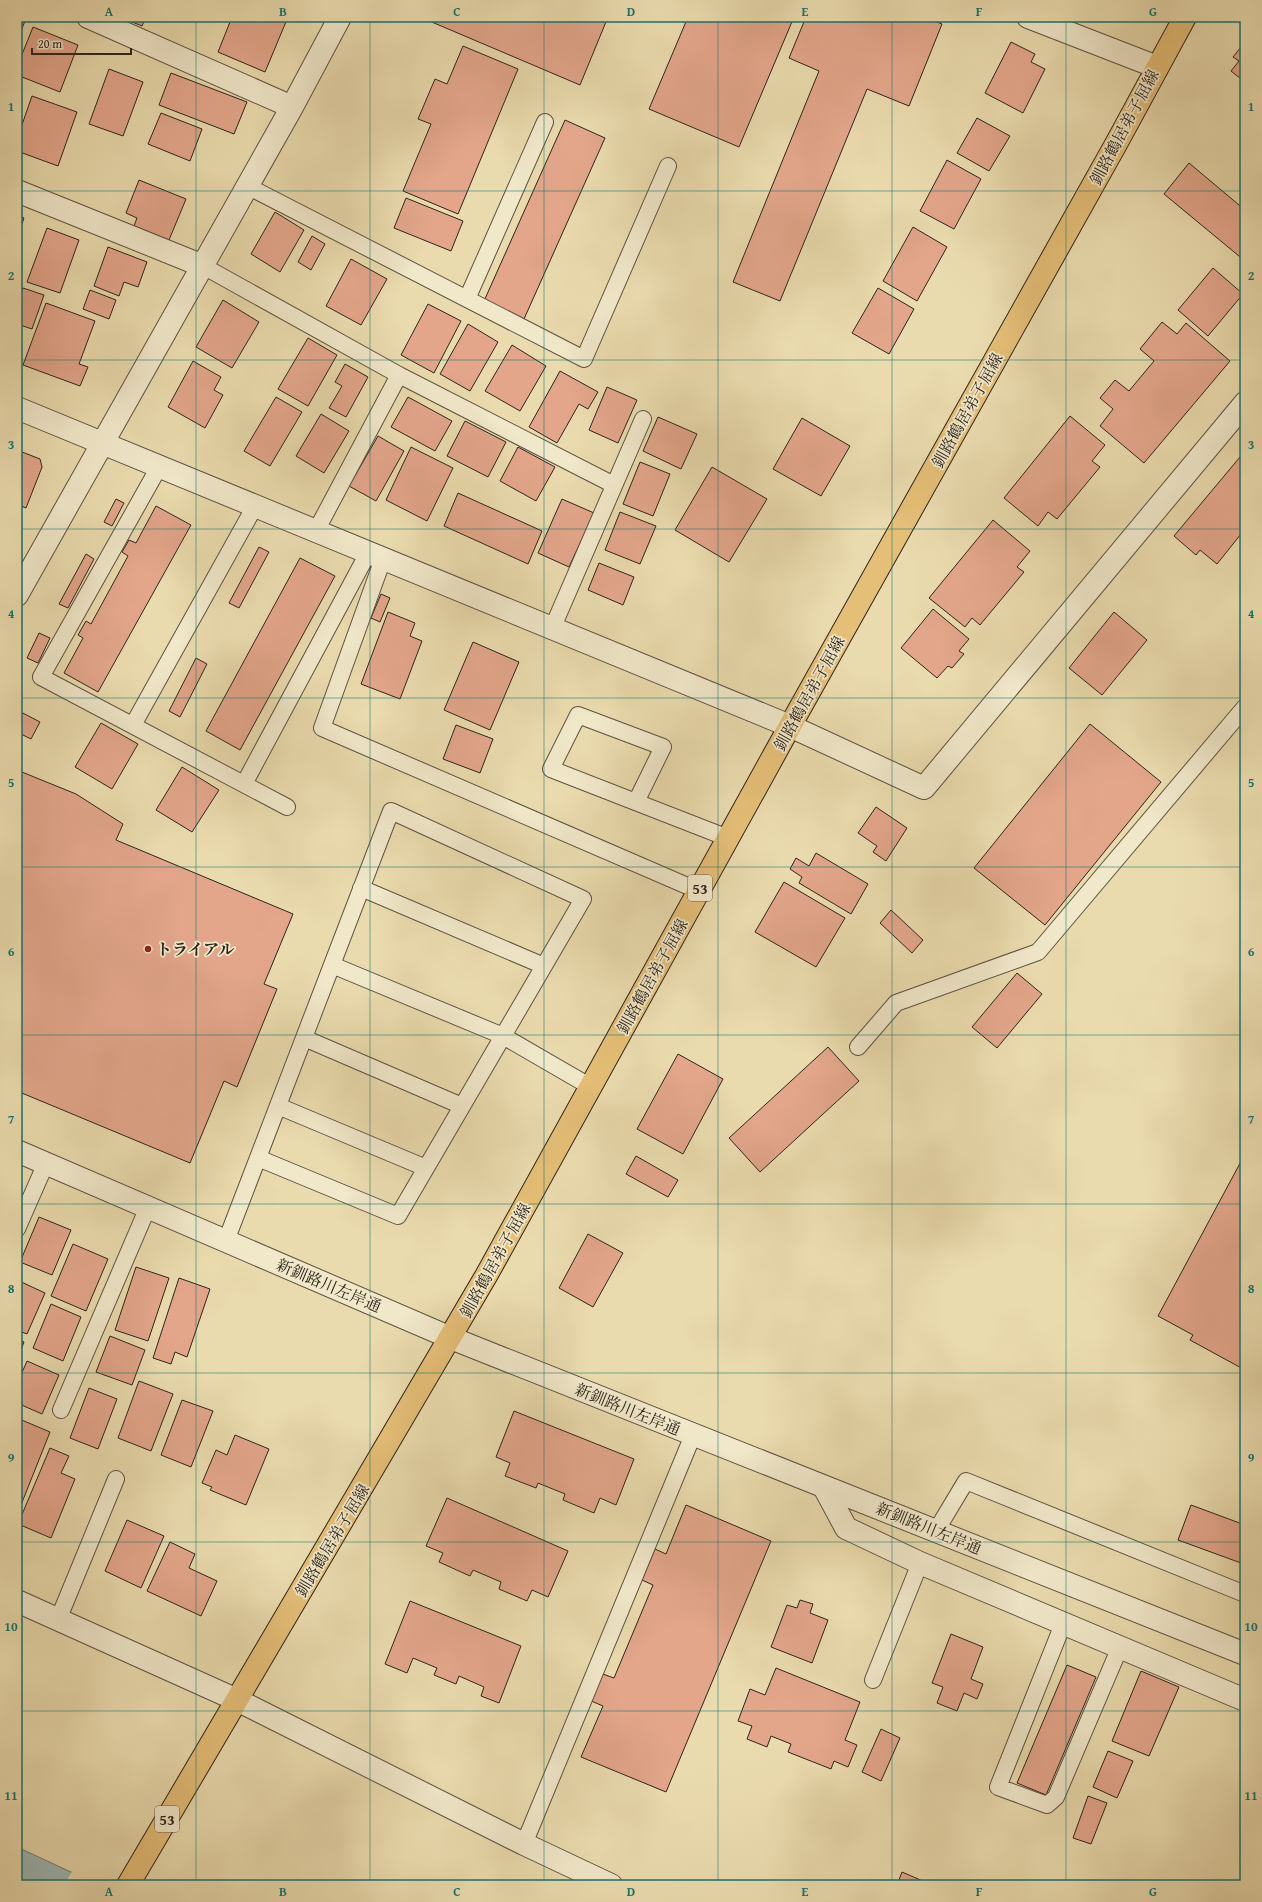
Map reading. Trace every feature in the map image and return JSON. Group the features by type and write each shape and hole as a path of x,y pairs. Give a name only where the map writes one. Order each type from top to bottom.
{"main road":[{"name":"釧路鶴居弟子屈線","path":"128,1885 451,1338 790,726 1116,144 1156,67 1185,17"}],"street":[{"path":"88,17 292,107"},
{"path":"17,594 203,266 292,107 340,17"},
{"path":"1028,17 1156,67"},
{"path":"17,190 203,266"},
{"path":"17,408 790,726 924,788 1245,403"},
{"name":"新釧路川左岸通","path":"17,1151 451,1338 1245,1654"},
{"path":"824,1487 846,1528 920,1563 1245,1700"},
{"path":"17,1601 237,1700 524,1844 611,1885"}],"lane":[{"path":"467,299 545,122"},
{"path":"247,186 584,359 668,166"},
{"path":"203,266 399,375 614,485"},
{"path":"316,531 399,375"},
{"path":"552,628 643,419"},
{"path":"159,466 41,676 287,808"},
{"path":"133,725 255,506"},
{"path":"244,784 376,556"},
{"path":"376,556 322,728 699,891"},
{"path":"858,1047 896,1003 1038,952 1245,707"},
{"path":"636,802 663,747 578,715 552,769 636,802 728,838"},
{"path":"226,1241 391,811 583,899 398,1216 258,1158"},
{"path":"361,888 544,966"},
{"path":"332,965 503,1036 591,1087"},
{"path":"304,1038 462,1106"},
{"path":"278,1106 426,1168"},
{"path":"17,1230 46,1163"},
{"path":"61,1410 148,1207"},
{"path":"524,1844 693,1435"},
{"path":"58,1620 116,1479"},
{"path":"936,1531 966,1481 1245,1594"},
{"path":"873,1680 920,1563"},
{"path":"1063,1624 998,1787 1047,1805 1056,1797 1120,1648"}],"water":[{"path":"17,1847 99,1885 17,1885"}],"pier":[{"path":"73,1870 100,1883 101,1885 64,1885"}],"building":[{"path":"120,17 146,17 142,26"},
{"path":"232,17 288,17 265,72 218,52"},
{"path":"420,17 608,17 580,85"},
{"path":"688,17 794,17 739,147 649,109"},
{"path":"806,17 925,17 942,24 909,106 867,89 780,301 733,282 819,71 789,58"},
{"path":"17,18 25,21 17,41"},
{"path":"33,27 78,45 60,92 17,75 17,67"},
{"path":"1011,42 1035,54 1031,62 1045,69 1023,113 985,93"},
{"path":"1245,42 1245,82 1231,71 1239,61 1233,57"},
{"path":"463,46 518,69 458,214 403,191 431,124 418,119 435,79 447,84"},
{"path":"109,69 143,82 123,136 89,124"},
{"path":"171,73 247,102 234,134 159,105"},
{"path":"32,96 77,112 58,166 17,151 17,139"},
{"path":"161,113 202,129 190,161 148,144"},
{"path":"977,118 1010,136 989,171 957,153"},
{"path":"565,120 605,138 524,319 484,301"},
{"path":"947,160 981,179 954,229 920,211"},
{"path":"1189,163 1245,210 1245,261 1164,194"},
{"path":"139,180 186,199 169,240 134,226 137,218 126,213"},
{"path":"406,198 463,221 451,251 394,228"},
{"path":"275,212 304,230 280,272 251,254"},
{"path":"17,215 24,218 17,238"},
{"path":"913,227 947,247 917,301 883,281"},
{"path":"47,228 79,240 60,293 27,282"},
{"path":"312,236 325,244 311,270 298,262"},
{"path":"108,247 147,262 138,287 124,282 119,296 94,286"},
{"path":"351,259 387,279 361,325 326,306"},
{"path":"1213,268 1243,294 1208,336 1178,310"},
{"path":"23,288 44,295 32,329 17,324 17,305"},
{"path":"878,288 914,309 889,354 852,333"},
{"path":"90,290 116,300 109,319 83,309"},
{"path":"223,300 259,322 232,368 196,347"},
{"path":"46,303 95,321 79,364 88,367 80,386 23,365"},
{"path":"428,304 461,321 434,373 401,355"},
{"path":"1162,322 1177,334 1186,323 1230,361 1144,463 1100,426 1113,409 1100,398 1115,380 1129,391 1154,361 1140,349"},
{"path":"468,324 498,342 470,391 440,374"},
{"path":"308,338 337,355 308,406 278,389"},
{"path":"512,345 546,366 520,411 485,391"},
{"path":"193,361 221,377 214,390 223,395 205,428 168,407"},
{"path":"345,364 368,377 346,417 329,408 342,386 335,382"},
{"path":"560,371 598,392 588,409 579,404 557,443 529,427"},
{"path":"607,387 637,400 618,443 589,430"},
{"path":"276,397 302,412 270,466 244,451"},
{"path":"408,397 452,421 435,451 391,427"},
{"path":"321,414 349,431 324,473 296,456"},
{"path":"1070,416 1105,445 1092,461 1100,467 1057,519 1048,512 1038,526 1004,498"},
{"path":"658,417 697,434 681,469 643,451"},
{"path":"802,418 850,446 821,496 773,469"},
{"path":"465,421 506,442 488,477 447,456"},
{"path":"378,436 404,451 376,501 349,486"},
{"path":"411,447 453,468 427,521 386,500"},
{"path":"518,447 555,467 536,501 500,481"},
{"path":"17,450 40,459 42,467 26,508 17,504"},
{"path":"1245,451 1245,529 1217,564 1200,550 1196,555 1174,536"},
{"path":"640,462 670,474 653,516 623,504"},
{"path":"712,467 767,499 729,562 675,530"},
{"path":"458,493 542,531 528,564 444,526"},
{"path":"116,499 124,503 112,526 104,522"},
{"path":"562,499 594,513 569,567 538,553"},
{"path":"156,506 191,525 98,692 64,673 83,638 78,635 86,621 91,624 128,556 122,552 129,540 136,543"},
{"path":"620,512 656,526 640,564 605,550"},
{"path":"993,520 1030,551 1017,567 1024,572 980,625 972,618 965,627 929,598"},
{"path":"259,547 269,552 239,608 229,603"},
{"path":"86,554 94,559 68,608 59,604"},
{"path":"300,558 335,576 240,750 206,731"},
{"path":"599,563 634,577 623,605 588,590"},
{"path":"381,594 390,598 380,622 371,618"},
{"path":"933,609 969,639 959,651 964,654 952,668 948,666 937,678 901,648"},
{"path":"388,612 415,623 410,636 422,641 400,699 361,684"},
{"path":"1114,612 1147,640 1102,695 1069,668"},
{"path":"39,633 50,638 38,663 27,658"},
{"path":"473,642 519,662 490,730 444,710"},
{"path":"196,658 207,664 180,717 169,711"},
{"path":"17,710 40,722 31,739 17,732"},
{"path":"101,723 138,744 112,789 75,767"},
{"path":"1090,724 1161,782 1045,925 974,868"},
{"path":"456,725 493,739 480,773 443,759"},
{"path":"182,767 219,790 192,832 156,810"},
{"name":"トライアル","path":"17,770 76,794 123,824 116,840 293,914 264,984 277,989 237,1087 224,1081 190,1163 17,1091"},
{"path":"876,807 907,828 886,861 873,852 877,846 858,833"},
{"path":"816,853 868,884 851,914 799,883 802,877 790,869 796,858 809,866"},
{"path":"784,882 845,918 816,967 755,932"},
{"path":"891,910 923,940 912,953 880,923"},
{"path":"1017,973 1042,994 997,1048 972,1027"},
{"path":"828,1047 859,1081 760,1172 729,1138"},
{"path":"678,1054 723,1079 683,1154 637,1129"},
{"path":"1245,1154 1245,1370 1190,1340 1193,1335 1158,1316"},
{"path":"636,1156 678,1180 668,1197 626,1174"},
{"path":"39,1217 71,1230 52,1275 20,1262"},
{"path":"588,1234 623,1253 593,1307 559,1288"},
{"path":"73,1244 108,1259 86,1311 51,1296"},
{"path":"136,1267 169,1278 148,1341 115,1330"},
{"path":"179,1278 210,1289 187,1357 175,1352 171,1364 153,1358"},
{"path":"17,1280 45,1293 27,1334 17,1330"},
{"path":"51,1304 81,1317 63,1361 33,1348"},
{"path":"110,1336 145,1350 132,1385 96,1372"},
{"path":"17,1339 24,1342 17,1360"},
{"path":"27,1361 59,1375 42,1414 17,1403 17,1384"},
{"path":"139,1381 173,1394 151,1451 118,1438"},
{"path":"89,1388 117,1399 98,1449 70,1438"},
{"path":"182,1400 213,1411 191,1467 161,1455"},
{"path":"514,1411 634,1459 616,1505 600,1498 594,1513 563,1500 565,1494 538,1483 536,1488 505,1476 510,1463 496,1457"},
{"path":"17,1418 50,1432 19,1510 17,1509"},
{"path":"235,1435 269,1449 246,1505 210,1490 212,1487 202,1483 216,1450 227,1455"},
{"path":"50,1448 69,1456 61,1473 75,1479 51,1538 18,1524"},
{"path":"447,1498 568,1551 548,1597 532,1590 527,1601 499,1589 501,1582 473,1570 470,1576 439,1562 443,1553 426,1546"},
{"path":"686,1505 771,1541 666,1792 581,1757 603,1706 589,1700 600,1673 614,1678 653,1585 642,1580 655,1549 666,1554"},
{"path":"1191,1505 1245,1525 1245,1552 1241,1563 1178,1540"},
{"path":"127,1520 164,1536 141,1588 105,1571"},
{"path":"170,1542 195,1554 189,1568 217,1581 201,1616 147,1591"},
{"path":"800,1600 813,1604 810,1613 828,1620 812,1663 771,1647 787,1605 797,1608"},
{"path":"410,1601 521,1646 499,1703 481,1696 484,1687 459,1676 456,1684 434,1675 437,1668 413,1658 407,1673 385,1664"},
{"path":"951,1634 983,1647 971,1679 983,1684 977,1699 964,1693 957,1711 937,1703 943,1687 932,1683"},
{"path":"1067,1665 1096,1677 1046,1795 1017,1783"},
{"path":"776,1668 860,1702 845,1740 857,1745 848,1767 834,1761 831,1769 788,1752 791,1744 771,1736 767,1747 747,1739 752,1726 738,1721 750,1689 765,1695"},
{"path":"1141,1671 1179,1687 1149,1756 1112,1741"},
{"path":"881,1729 900,1738 881,1781 862,1772"},
{"path":"1108,1751 1133,1761 1117,1798 1093,1787"},
{"path":"1088,1796 1107,1803 1091,1844 1073,1838"},
{"path":"902,1872 932,1885 897,1885"}],"place":[{"name":"トライアル","path":"148,949"}]}
